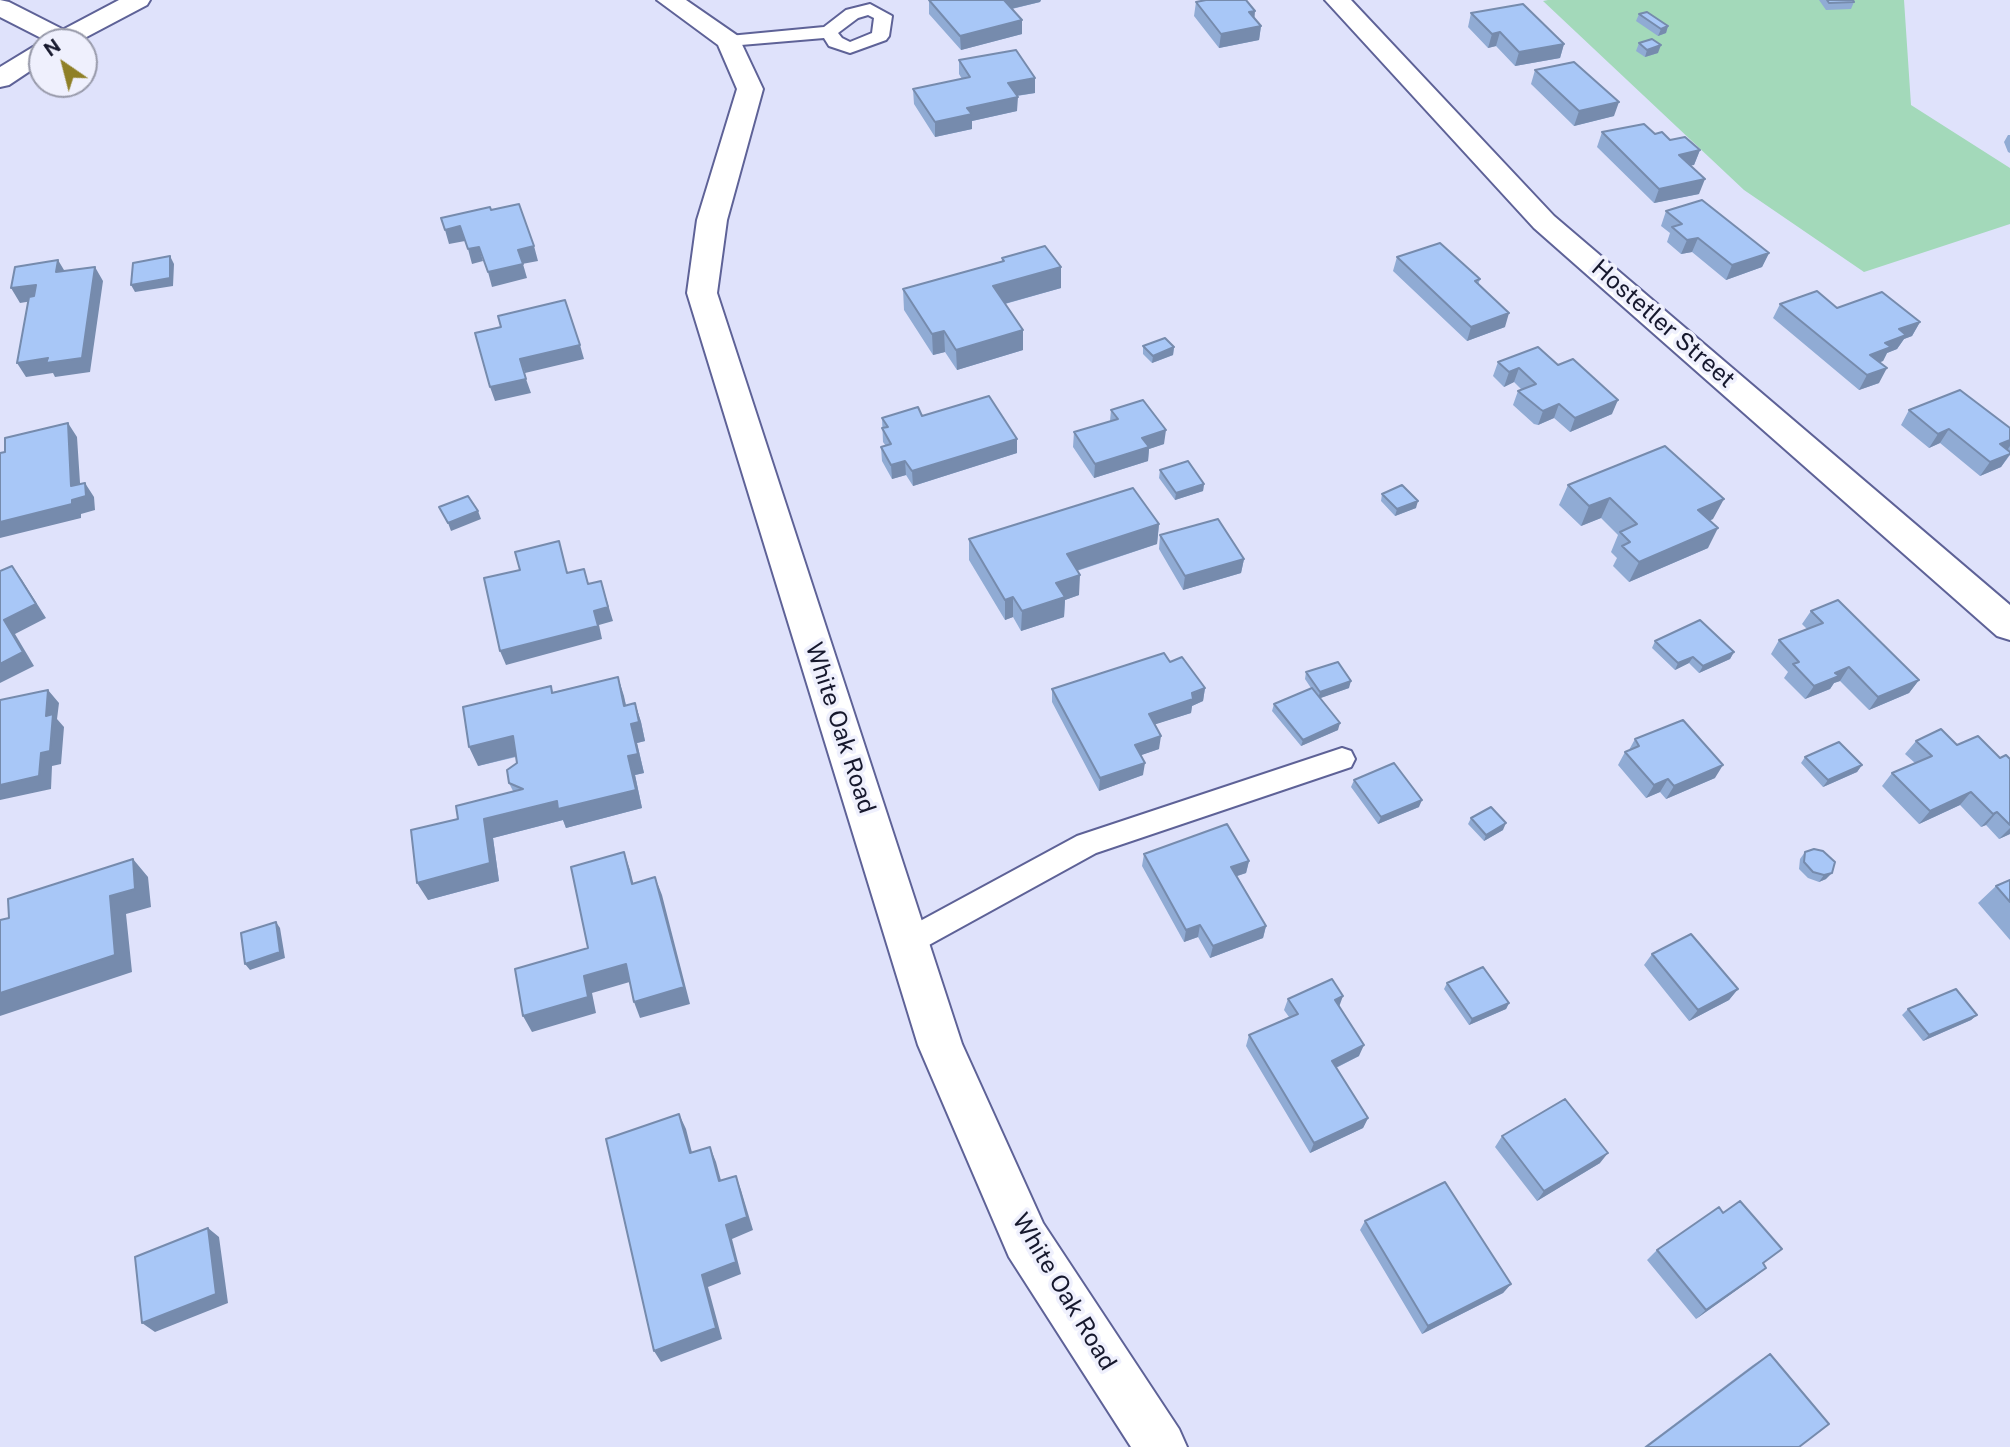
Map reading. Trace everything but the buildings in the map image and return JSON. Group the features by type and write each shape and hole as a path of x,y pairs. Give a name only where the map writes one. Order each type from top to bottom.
{"street":[{"path":"86,28 138,0"},
{"path":"669,0 729,41"},
{"name":"Hostetler Street","path":"1337,0 1369,31 1544,222 2010,626"},
{"path":"0,7 30,28"},
{"name":"White Oak Road","path":"729,41 750,89 712,220 702,293 940,1045 1026,1240 1161,1447"},
{"path":"0,79 28,61"}],"lane":[{"path":"729,41 829,32"},
{"path":"908,943 1087,844 1342,759"}],"green space":[{"path":"1904,0 1911,105 2010,168 2010,224 1864,272 1744,190 1543,1"}]}
